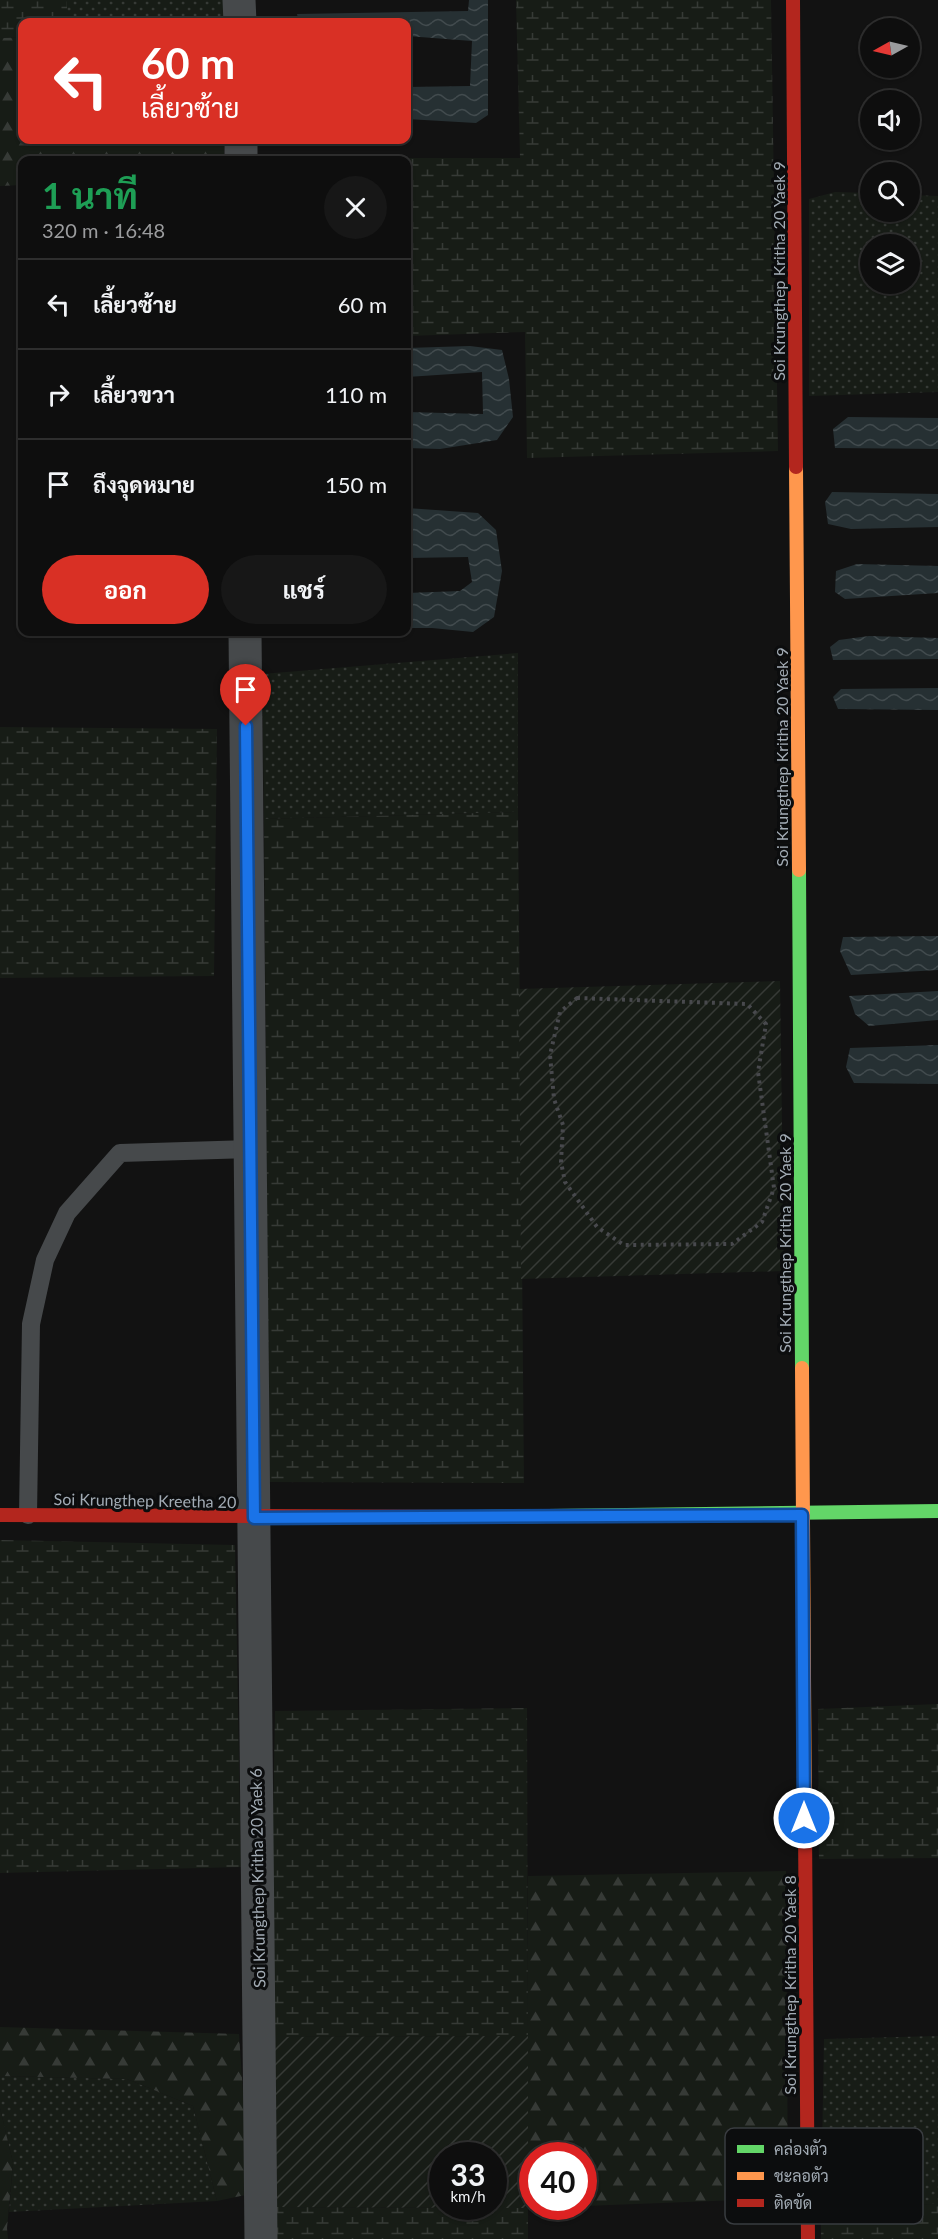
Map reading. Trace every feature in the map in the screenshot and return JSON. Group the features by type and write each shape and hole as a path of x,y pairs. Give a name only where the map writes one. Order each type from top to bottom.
{"street":[{"path":"239,0 240,18"},
{"name":"Soi Krungthep Kritha 20 Yaek 9","path":"792,0 802,1515"},
{"name":"Soi Krungthep Kritha 20 Yaek 6","path":"245,636 261,2239"},
{"name":"Soi Krungthep Kreetha 20","path":"0,1515 254,1518 802,1515 938,1511"},
{"name":"Soi Krungthep Kritha 20 Yaek 8","path":"802,1515 807,2128"},
{"name":"Soi Krungthep Kritha 20 Yaek 8","path":"808,2224 808,2239"}],"lane":[{"path":"28,1515 31,1324 45,1260 67,1213 120,1153 250,1149"}],"path":[{"path":"577,998 747,1004 766,1024 758,1072 774,1188 762,1222 732,1244 624,1245 597,1227 565,1182 561,1162 563,1125 554,1100 550,1055 560,1012 577,998"}],"green space":[{"path":"0,0 67,0 67,18 18,18 18,37 0,38"},
{"path":"67,0 224,0 224,18 67,18"},
{"path":"516,0 771,0 778,451 527,458 525,332 411,336 411,158 520,158"},
{"path":"18,37 18,144 224,144 224,156 18,156 18,185 0,186 0,38"},
{"path":"835,192 860,193 860,222 920,222 920,195 938,196 938,392 809,396 809,199"},
{"path":"518,653 518,812 264,819 262,674"},
{"path":"0,727 217,729 214,976 0,978"},
{"path":"518,812 524,1483 269,1482 264,819"},
{"path":"780,981 784,1271 521,1279 519,989"},
{"path":"0,1540 235,1545 241,1867 0,1873"},
{"path":"938,1704 938,1858 819,1859 818,1709"},
{"path":"527,1708 528,2036 269,2037 275,1711"},
{"path":"786,1871 788,2128 725,2128 725,2200 597,2205 597,2142 528,2142 528,1876"},
{"path":"0,2027 239,2034 250,2194 217,2201 193,2106 127,2079 0,2076"},
{"path":"528,2036 528,2142 519,2142 519,2208 507,2208 507,2142 429,2142 429,2208 275,2207 269,2037"},
{"path":"938,2036 938,2204 923,2204 923,2128 822,2128 824,2039"},
{"path":"0,2076 127,2079 193,2106 217,2201 9,2212 13,2163 0,2108"},
{"path":"0,2108 13,2163 8,2239 0,2239"},
{"path":"923,2204 938,2204 938,2239 821,2239 821,2224 923,2224"},
{"path":"275,2207 429,2208 429,2220 507,2220 507,2208 519,2208 519,2220 528,2220 528,2239 275,2239"}],"water":[{"path":"469,0 488,0 488,115 476,123 411,119 411,87 470,86 472,41 411,36 411,18 298,18 297,14 468,11"},
{"path":"470,346 502,350 509,379 513,417 497,440 440,449 411,448 411,412 483,414 482,372 411,377 411,348"},
{"path":"848,417 938,418 938,449 835,448 833,429"},
{"path":"832,492 938,494 938,527 851,529 828,524 825,502"},
{"path":"411,508 478,513 496,530 502,571 494,617 473,632 411,628 411,593 460,591 472,582 468,557 411,558"},
{"path":"857,564 938,566 938,593 845,599 835,592 836,571"},
{"path":"869,636 938,638 938,659 833,660 830,647 839,640"},
{"path":"938,688 938,710 838,709 833,697 841,689"},
{"path":"938,936 938,970 851,975 840,951 843,937"},
{"path":"938,991 938,1020 869,1026 855,1014 849,996"},
{"path":"938,1045 938,1084 854,1083 846,1067 850,1048"}],"traffic: fast":[{"path":"799,870 802,1368"},
{"path":"477,1517 938,1511"}],"traffic: slow":[{"path":"796,467 799,870"},
{"path":"802,1368 805,1828"}],"traffic: jam":[{"path":"793,0 796,467"},
{"path":"0,1515 477,1517"},
{"path":"805,1828 807,2128"},
{"path":"808,2224 808,2239"}],"route":[{"path":"246,726 254,1518 802,1515 804,1818"}]}
